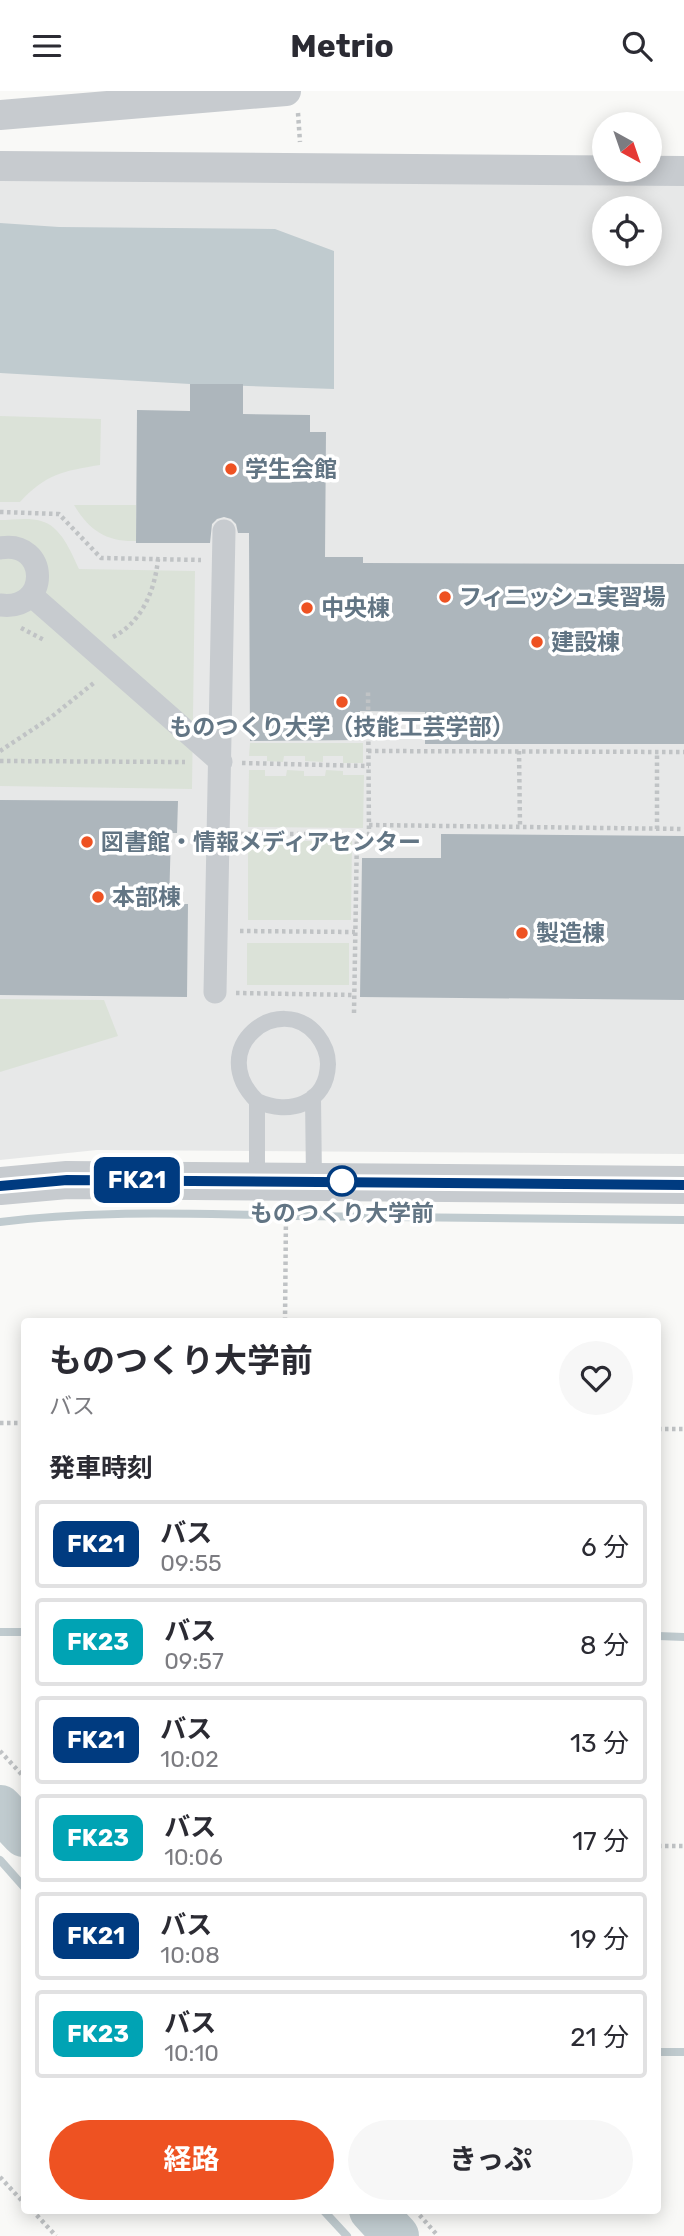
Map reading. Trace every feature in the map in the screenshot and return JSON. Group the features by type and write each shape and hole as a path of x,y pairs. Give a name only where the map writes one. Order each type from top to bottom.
{"street":[{"path":"0,115 292,97"},
{"path":"0,166 684,170"},
{"path":"215,992 224,531"},
{"path":"0,548 21,549 35,563 37,582 31,595 19,604 0,605"},
{"path":"31,595 221,762"},
{"path":"0,1186 67,1180 684,1185"}],"lane":[{"path":"257,1101 286,1109 313,1097 323,1086 328,1057 323,1043 303,1023 288,1019 260,1025 249,1035 241,1048 238,1062 240,1077 257,1101 286,1180"},
{"path":"286,1180 313,1097"}],"path":[{"path":"292,97 302,168"},
{"path":"0,512 59,514 101,558 223,561"},
{"path":"0,751 29,734 73,701 110,665"},
{"path":"219,834 369,834 368,690"},
{"path":"369,751 684,752"},
{"path":"519,751 520,827"},
{"path":"657,752 657,829"},
{"path":"369,825 684,829"},
{"path":"354,1013 357,834"},
{"path":"216,931 355,932"},
{"path":"215,992 354,995"},
{"path":"285,1318 286,1180"},
{"path":"0,1423 21,1423"},
{"path":"661,1429 684,1429"},
{"path":"0,1751 21,1774"},
{"path":"661,1846 684,1846"},
{"path":"0,2177 21,2200"},
{"path":"36,2214 56,2236"},
{"path":"419,2214 438,2236"}],"shaded area":[{"name":"ものつくり大学（技能工芸学部）","path":"0,178 684,184 684,1154 97,1150 0,1160"},
{"path":"0,223 59,227 275,229 334,251 334,389 0,373"},
{"path":"0,416 101,419 100,465 56,475 38,485 20,502 0,502"},
{"path":"74,505 136,505 136,541 125,541 99,533"},
{"path":"31,519 48,524 60,534 79,569 195,571 192,789 0,786 0,520"},
{"path":"250,743 363,743 363,763 343,763 343,756 323,756 323,762 305,761 305,756 284,756 283,762 267,761 267,756 249,756"},
{"path":"249,770 265,770 265,776 286,776 287,770 304,771 304,776 325,776 326,770 343,771 343,775 364,775 363,828 248,827"},
{"path":"248,841 352,841 351,920 248,920"},
{"path":"247,943 349,943 349,985 247,985"},
{"path":"0,999 104,1000 118,1036 0,1072"}],"building":[{"path":"190,384 243,384 243,414 310,415 310,432 326,432 325,557 363,557 363,563 684,564 684,744 425,744 425,712 360,711 360,740 250,741 249,533 238,533 236,524 224,517 212,524 210,543 136,543 137,410 190,411"},
{"name":"本部棟","path":"0,800 178,801 177,833 171,833 169,904 188,904 187,997 0,995"},
{"name":"製造棟","path":"441,834 684,836 684,1000 360,997 362,858 441,858"}],"waterway":[{"path":"0,1222 105,1214 279,1215"},
{"path":"294,1216 684,1220"},
{"path":"0,1632 21,1632"},
{"path":"661,1636 684,1637"},
{"path":"0,1808 21,1831"},
{"path":"0,1860 21,1884"},
{"path":"661,2052 684,2052"},
{"path":"327,2214 347,2236"},
{"path":"376,2214 396,2236"}],"bus line":[{"name":"FK21","path":"0,1186 67,1180 684,1185"}],"place":[{"name":"学生会館","path":"231,469"},
{"name":"フィニッシュ実習場","path":"445,597"},
{"name":"中央棟","path":"307,608"},
{"name":"建設棟","path":"537,642"},
{"name":"ものつくり大学（技能工芸学部）","path":"342,702"},
{"name":"図書館・情報メディアセンター","path":"87,842"},
{"name":"本部棟","path":"98,897"},
{"name":"製造棟","path":"522,933"},
{"name":"ものつくり大学前","path":"342,1181"}]}
